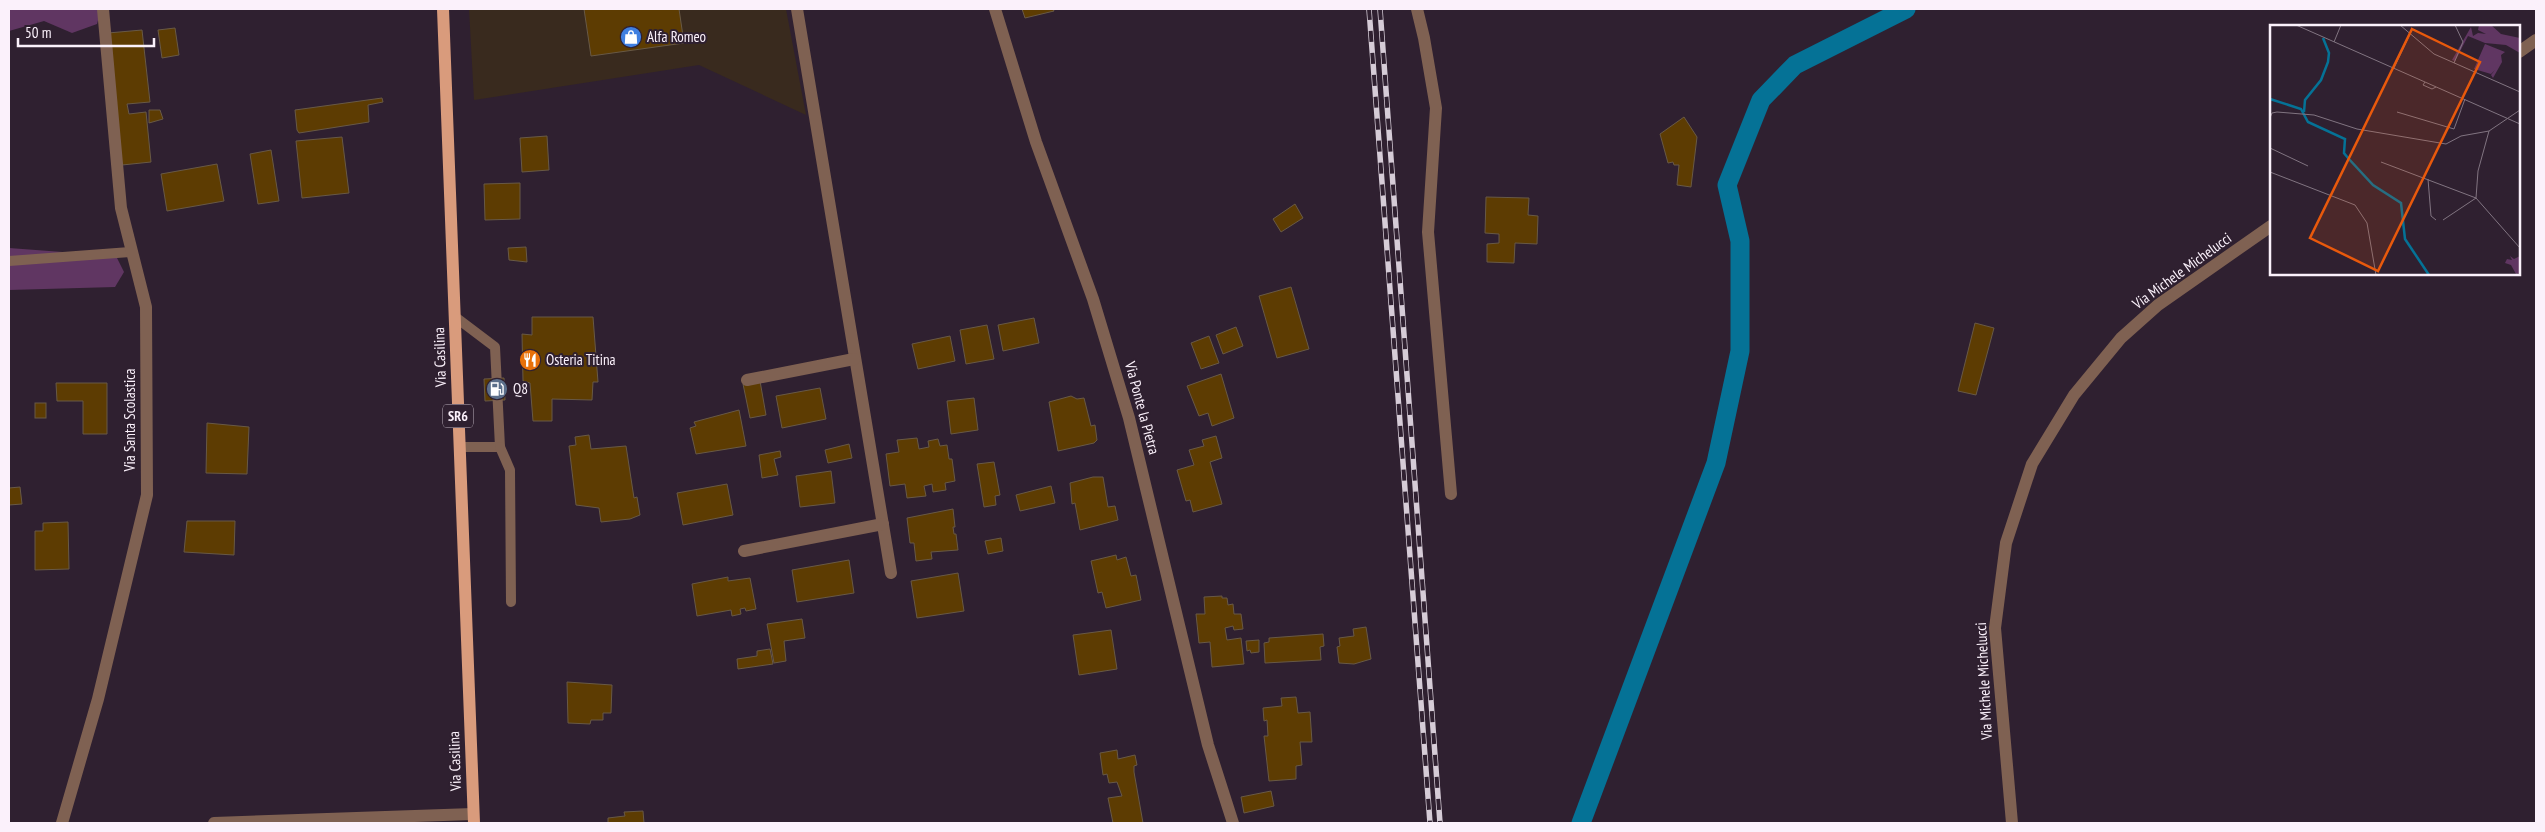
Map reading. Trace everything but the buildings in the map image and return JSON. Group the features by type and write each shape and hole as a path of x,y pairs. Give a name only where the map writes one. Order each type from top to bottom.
{"main road":[{"name":"Via Casilina","path":"443,9 473,819"}],"street":[{"name":"Via Santa Scolastica","path":"62,823 98,699 147,495 146,307 130,252 121,208 103,9"},
{"path":"797,9 891,574"},
{"name":"Via Ponte la Pietra","path":"995,9 1036,142 1093,299 1129,418 1208,745 1233,823"},
{"path":"1417,9 1436,108 1428,232 1451,494"},
{"path":"2520,51 2536,40"},
{"name":"Via Michele Michelucci","path":"2012,823 1995,628 2006,543 2032,464 2074,395 2121,338 2158,305 2270,227"},
{"path":"747,380 854,360"},
{"path":"744,551 883,524"},
{"path":"214,823 473,819"}],"lane":[{"path":"9,261 130,252"},
{"path":"454,316 495,347 500,447 510,470 511,602"},
{"path":"459,447 500,447"}],"shaded area":[{"path":"9,9 101,9 97,24 72,33 44,21 9,31"},
{"name":"Alfa Romeo","path":"469,9 786,9 806,115 699,65 474,100"},
{"path":"9,248 116,256 124,272 115,287 9,290"}],"waterway":[{"path":"1581,823 1716,463 1740,351 1740,241 1727,185 1761,100 1795,65 1906,9"}],"railway":[{"path":"1369,9 1430,823"},
{"path":"1380,9 1440,823"}],"place":[{"name":"Alfa Romeo","path":"631,37"},
{"name":"Osteria Titina","path":"530,360"},
{"name":"Q8","path":"497,389"}]}
